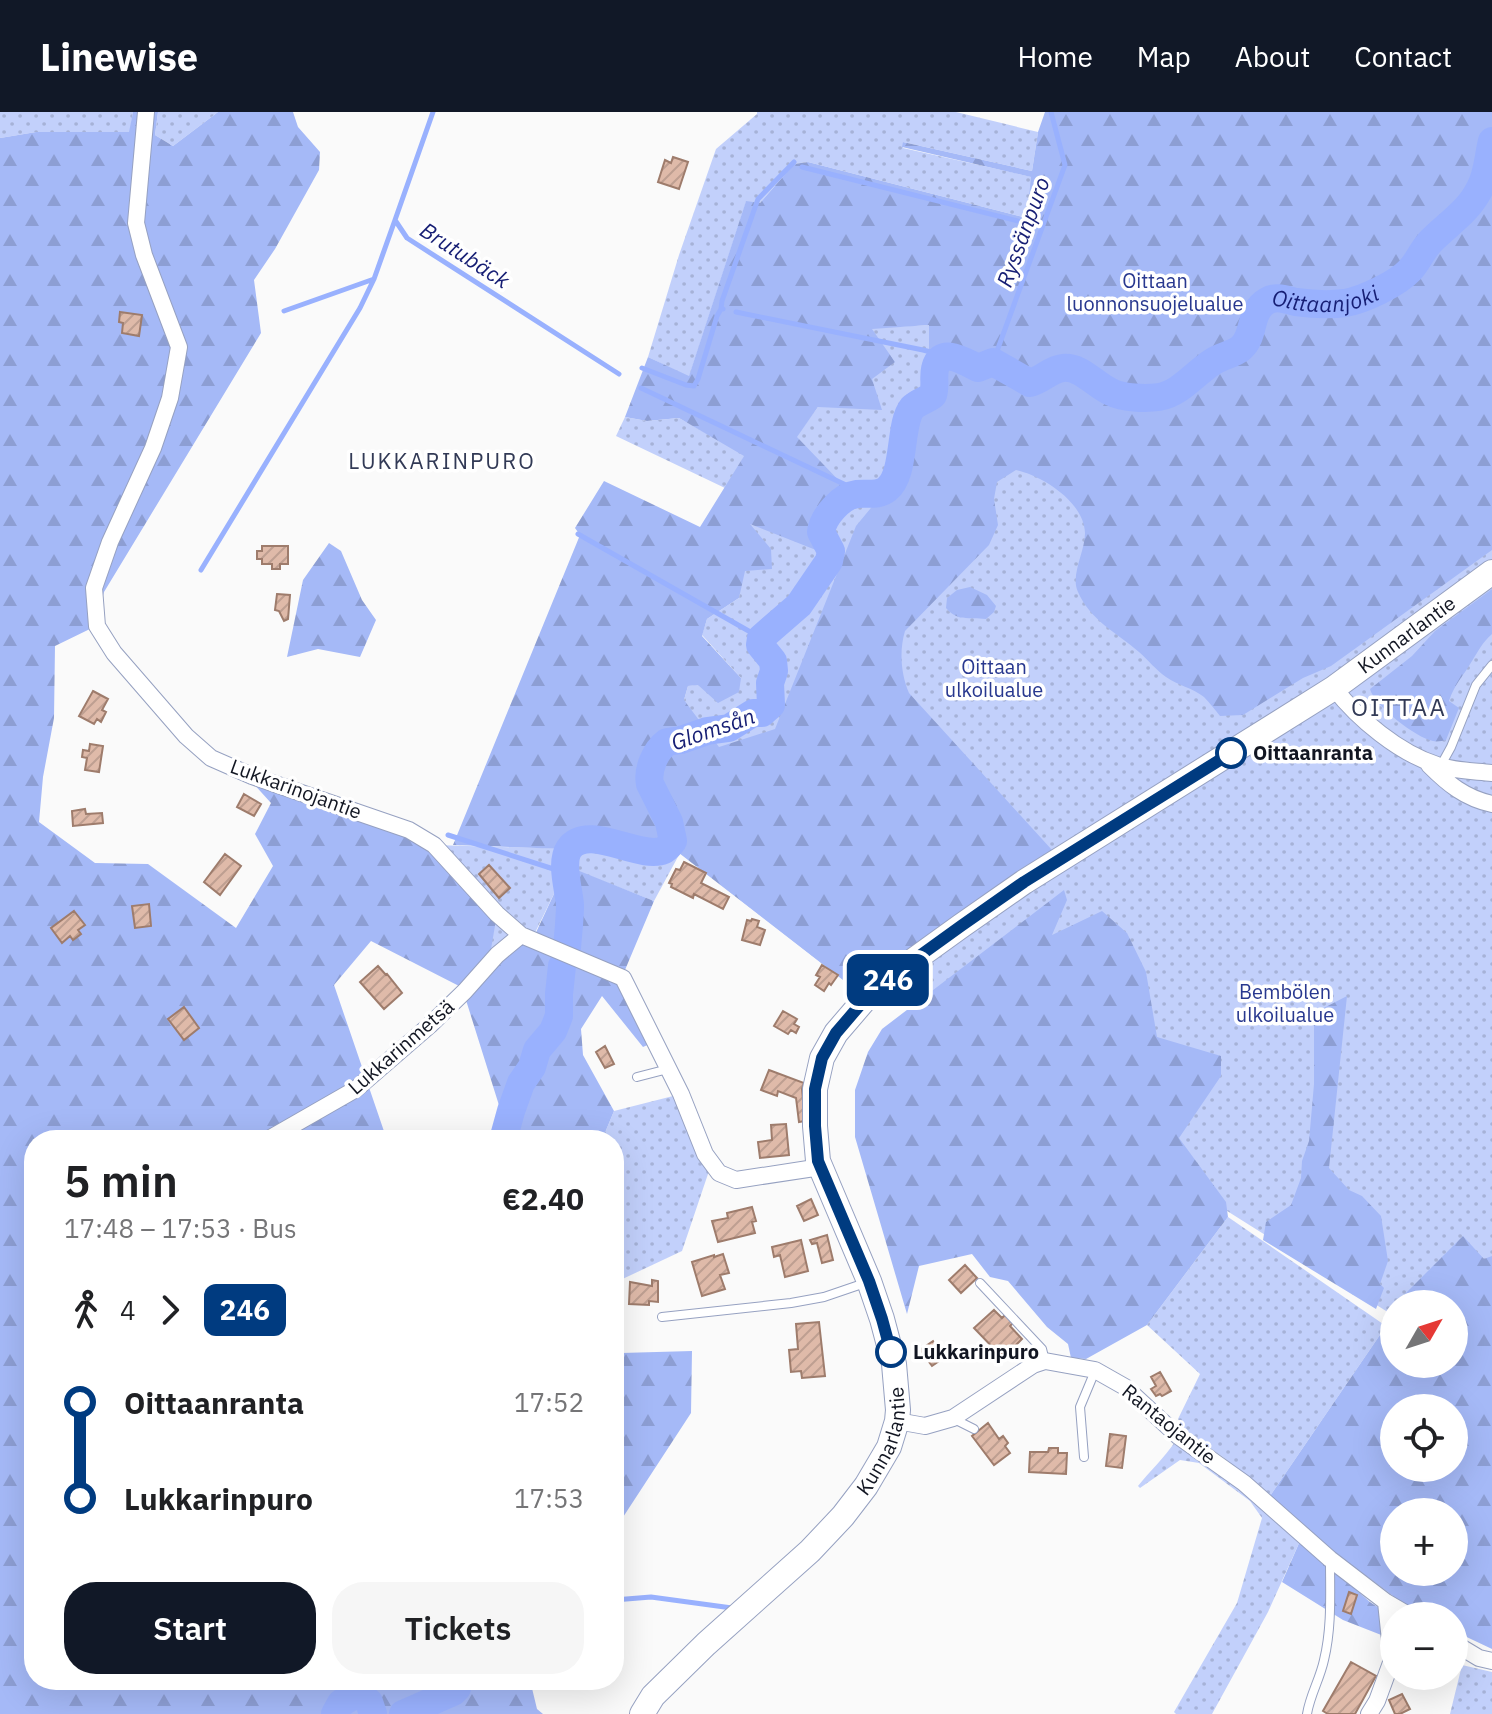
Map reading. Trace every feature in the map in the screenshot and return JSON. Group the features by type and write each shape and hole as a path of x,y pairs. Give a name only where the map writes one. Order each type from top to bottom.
{"main road":[{"name":"Kunnarlantie","path":"642,1714 653,1696 810,1551 843,1516 866,1486 889,1447 897,1421 894,1364 882,1319 818,1161 815,1089 822,1058 836,1033 866,998 900,970 1024,882 1334,688 1492,572"}],"street":[{"name":"Lukkarinojantie","path":"146,112 136,223 144,255 179,347 170,398 153,448 110,542 94,588 97,626 114,653 186,736 211,758 252,776 409,830 434,845 497,914 521,935 623,978 669,1068 705,1154 719,1173 736,1180 821,1167"},
{"path":"1334,688 1373,728 1433,764 1448,783 1467,797 1492,804"},
{"path":"1433,764 1492,773"},
{"name":"Lukkarinmetsä","path":"284,1130 356,1089 430,1025 497,955 521,935"},
{"path":"897,1421 925,1426 953,1418 1033,1365 1045,1361"},
{"name":"Rantaojantie","path":"1045,1361 1095,1370 1125,1387 1178,1436 1244,1483 1330,1559 1386,1602"},
{"path":"1468,1651 1492,1661"},
{"path":"1369,1714 1381,1690"}],"lane":[{"path":"1433,764 1451,747 1476,685 1492,665"},
{"path":"637,1077 669,1068"},
{"path":"662,1317 791,1303 824,1297 869,1281"},
{"path":"980,1283 1042,1349 1045,1361"},
{"path":"1084,1457 1080,1407 1095,1370"},
{"path":"953,1418 974,1429"},
{"path":"1307,1714 1309,1699 1323,1663 1330,1623 1330,1559"}],"green space":[{"path":"0,112 133,112 130,132 36,132 0,138"},
{"path":"133,112 158,112 155,135 173,146 218,112 293,112 298,127 320,152 319,170 254,280 261,333 104,592 94,627 55,646 54,718 43,777 39,822 95,863 148,864 236,928 273,866 255,834 271,803 251,781 405,835 456,871 497,914 490,955 461,987 371,941 334,985 384,1130 24,1130 24,1690 532,1690 537,1709 543,1714 0,1714 0,138 36,132 129,132"},
{"path":"158,112 218,112 173,146 155,135"},
{"path":"757,112 956,112 1038,132 1032,171 903,142 903,148 1032,177 1027,218 808,162 794,164 760,203 746,202 689,377 648,357 716,149"},
{"name":"Oittaan luonnonsuojelualue","path":"1045,112 1492,112 1492,550 1331,666 1303,678 1243,715 1220,716 1204,697 1162,674 1083,602 1076,578 1085,533 1078,511 1070,501 1049,484 1016,470 997,482 994,499 998,525 989,545 905,631 902,646 904,678 909,693 1052,850 856,990 679,853 453,845 580,535 575,528 604,481 700,527 744,456 679,418 647,421 625,417 648,357 689,376 746,201 760,203 794,164 808,162 1027,218 1031,177 902,147 903,142 1032,171 1038,132","holes":["929,325 929,364 945,383 943,404 922,401 908,415 894,480 856,526 775,729 719,747 684,700 688,686 698,685 718,703 739,692 741,678 702,636 707,619 739,598 745,571 772,569 771,549 750,524 821,552 847,489 797,437 818,407 882,410 872,379 895,362 872,329"]},
{"path":"1492,112 1492,1377 1468,1331 1468,1290 1380,1290 1380,1307 889,998 856,990 680,853 654,901 567,867 531,941 465,997 434,845 679,852 684,700 688,686 741,678 702,635 707,619 739,598 748,523 796,437 818,407 872,379 872,328 929,325 929,364"},
{"path":"625,417 647,421 679,418 745,455 725,488 616,436"},
{"path":"329,543 341,551 362,600 376,620 360,657 318,649 287,657 303,580"},
{"path":"970,587 987,595 996,606 986,619 960,617 946,608 947,598 957,590"},
{"path":"1492,589 1492,634 1451,695 1449,701 1459,708 1446,740 1426,739 1387,712 1370,689 1412,656 1435,631"},
{"path":"567,866 654,901 625,970 630,997 652,1043 643,1047 602,996 581,1029 583,1055 614,1111 606,1130 499,1130 503,1118 465,997 519,943 532,941"},
{"path":"1064,890 1067,900 1052,935 1102,911 1127,933 1146,972 1157,1037 1221,1056 1221,1076 1179,1138 1226,1202 1228,1217 1147,1325 1086,1359 1071,1358 1068,1344 1047,1327 1008,1281 990,1277 972,1254 919,1266 907,1314 855,1137 855,1090 868,1052 882,1029"},
{"path":"1347,996 1329,1168 1349,1190 1362,1196 1381,1216 1388,1261 1380,1284 1384,1288 1380,1290 1376,1309 1263,1240 1266,1222 1291,1205 1301,1178 1302,1161 1309,1141 1314,1084 1314,1013"},
{"path":"677,1095 709,1171 682,1251 624,1278 624,1130 606,1130 614,1111"},
{"path":"1228,1217 1380,1322 1380,1335 1270,1496 1223,1457 1185,1431 1178,1419 1200,1374 1147,1325"},
{"path":"1463,1236 1484,1259 1492,1256 1492,1649 1468,1638 1468,1602 1401,1602 1309,1533 1270,1496 1380,1335 1380,1378 1468,1378 1468,1290 1409,1290"},
{"path":"692,1351 691,1413 624,1516 624,1353"},
{"path":"1175,1442 1232,1479 1300,1541 1268,1612 1212,1714 1174,1712 1237,1603 1262,1518 1250,1501 1199,1463 1180,1460 1140,1488 1138,1486"},
{"path":"1300,1541 1380,1609 1380,1635 1343,1620 1282,1582"},
{"path":"1468,1666 1492,1672 1492,1714 1450,1714 1456,1690 1468,1690"}],"building":[{"path":"673,157 688,162 679,189 658,182 665,160 671,163"},
{"path":"120,312 142,315 139,336 122,333"},
{"path":"262,546 288,546 288,564 272,569 272,564 262,564 262,559 257,559 257,551 262,551"},
{"path":"277,594 290,595 288,619 284,621 279,611 275,610"},
{"path":"93,691 108,699 102,710 106,712 101,722 97,719 94,724 79,716"},
{"path":"90,744 103,746 99,772 85,770 87,758 82,757 83,750 89,751"},
{"path":"244,794 261,804 254,816 237,807"},
{"path":"85,809 86,814 102,813 103,823 73,826 72,811"},
{"path":"225,854 241,866 220,895 204,882"},
{"path":"684,862 706,873 701,883 729,897 723,909 694,894 693,898 671,887 669,883 676,869 680,870"},
{"path":"489,865 510,888 499,898 479,874"},
{"path":"149,904 151,926 135,928 132,906"},
{"path":"74,911 85,925 78,930 81,934 73,940 70,936 62,943 51,928"},
{"path":"747,920 759,921 757,927 765,930 760,945 742,940"},
{"path":"822,965 838,975 824,991 815,985"},
{"path":"378,966 402,993 384,1009 360,982"},
{"path":"184,1007 199,1028 184,1040 168,1019"},
{"path":"783,1011 797,1019 794,1024 799,1027 796,1033 791,1030 788,1034 774,1026"},
{"path":"605,1046 614,1064 605,1068 596,1052"},
{"path":"769,1070 804,1083 805,1121 799,1122 796,1098 778,1091 777,1096 761,1090"},
{"path":"786,1124 789,1155 760,1158 758,1142 772,1140 771,1125"},
{"path":"811,1199 818,1215 804,1221 797,1206"},
{"path":"752,1207 755,1233 718,1242 712,1221 728,1218 727,1213"},
{"path":"827,1235 833,1260 822,1263 817,1243 812,1244 810,1240"},
{"path":"801,1240 808,1271 785,1277 780,1255 774,1257 772,1247"},
{"path":"723,1254 729,1273 720,1275 725,1289 702,1296 692,1262"},
{"path":"965,1265 977,1278 961,1293 949,1280"},
{"path":"652,1280 658,1281 658,1302 629,1304 630,1282 652,1286"},
{"path":"994,1310 1013,1323 1010,1326 1022,1339 1003,1358 974,1328"},
{"path":"819,1322 825,1376 802,1378 801,1371 791,1372 789,1350 798,1349 796,1324"},
{"path":"933,1341 945,1357 932,1366 920,1350"},
{"path":"1160,1372 1171,1391 1156,1396 1151,1389 1156,1386 1151,1377"},
{"path":"988,1423 999,1439 1003,1436 1010,1453 994,1465 972,1436"},
{"path":"1110,1434 1126,1436 1122,1468 1106,1466"},
{"path":"1049,1448 1058,1448 1058,1453 1067,1453 1066,1474 1029,1472 1030,1452 1048,1452"},
{"path":"1349,1592 1357,1595 1351,1614 1343,1611"},
{"path":"1351,1662 1376,1676 1355,1714 1328,1714 1323,1711"},
{"path":"1402,1694 1410,1709 1395,1714 1389,1700"}],"waterway":[{"name":"Brutubäck","path":"433,112 395,220 407,238 619,374"},
{"name":"Ryssänpuro","path":"993,362 1065,165 1051,112"},
{"name":"Glomsån","path":"567,948 570,905 565,862 569,849 588,839 654,852 664,850 673,841 669,822 650,784 651,767 656,756 667,742 729,728 753,713 762,713 771,705 773,661 760,645 761,638 799,605 829,561 831,551 821,532 834,508 851,496 884,491 893,482 908,415 914,406 933,395 935,369 942,358 954,357 978,368 993,362 1030,383 1054,370 1070,368 1122,396 1147,398 1167,395 1214,361 1241,348 1249,337 1257,311 1271,299 1345,303 1361,299 1397,281 1475,196 1485,177 1492,141"},
{"path":"721,309 758,199 794,162"},
{"path":"802,167 1042,227"},
{"path":"284,311 374,279 395,220"},
{"path":"201,570 360,308 374,279"},
{"name":"Brutubäck","path":"642,368 694,386 717,316 723,309"},
{"name":"Brutubäck","path":"736,312 946,356"},
{"name":"Brutubäck","path":"641,388 865,494"},
{"path":"578,534 761,638"},
{"path":"448,835 566,873"},
{"path":"506,1130 521,1083 559,1016 562,966"},
{"path":"624,1599 651,1597 732,1608"},
{"path":"403,1714 455,1690"},
{"path":"335,1714 341,1703 358,1693 369,1702 373,1714"}],"bus line":[{"name":"246","path":"891,1352 869,1281 818,1161 815,1089 822,1058 836,1033 866,998 961,926 1024,882 1231,753"}],"place":[{"name":"Oittaanranta","path":"1231,753"},
{"name":"Lukkarinpuro","path":"891,1352"}],"district":[{"name":"LUKKARINPURO","path":"442,461"},
{"name":"OITTAA","path":"1399,708"}],"water label":[{"name":"Oittaanjoki","path":"1325,295"}],"park label":[{"name":"Oittaan ulkoilualue","path":"994,678"},
{"name":"Bembölen ulkoilualue","path":"1285,1004"}]}
